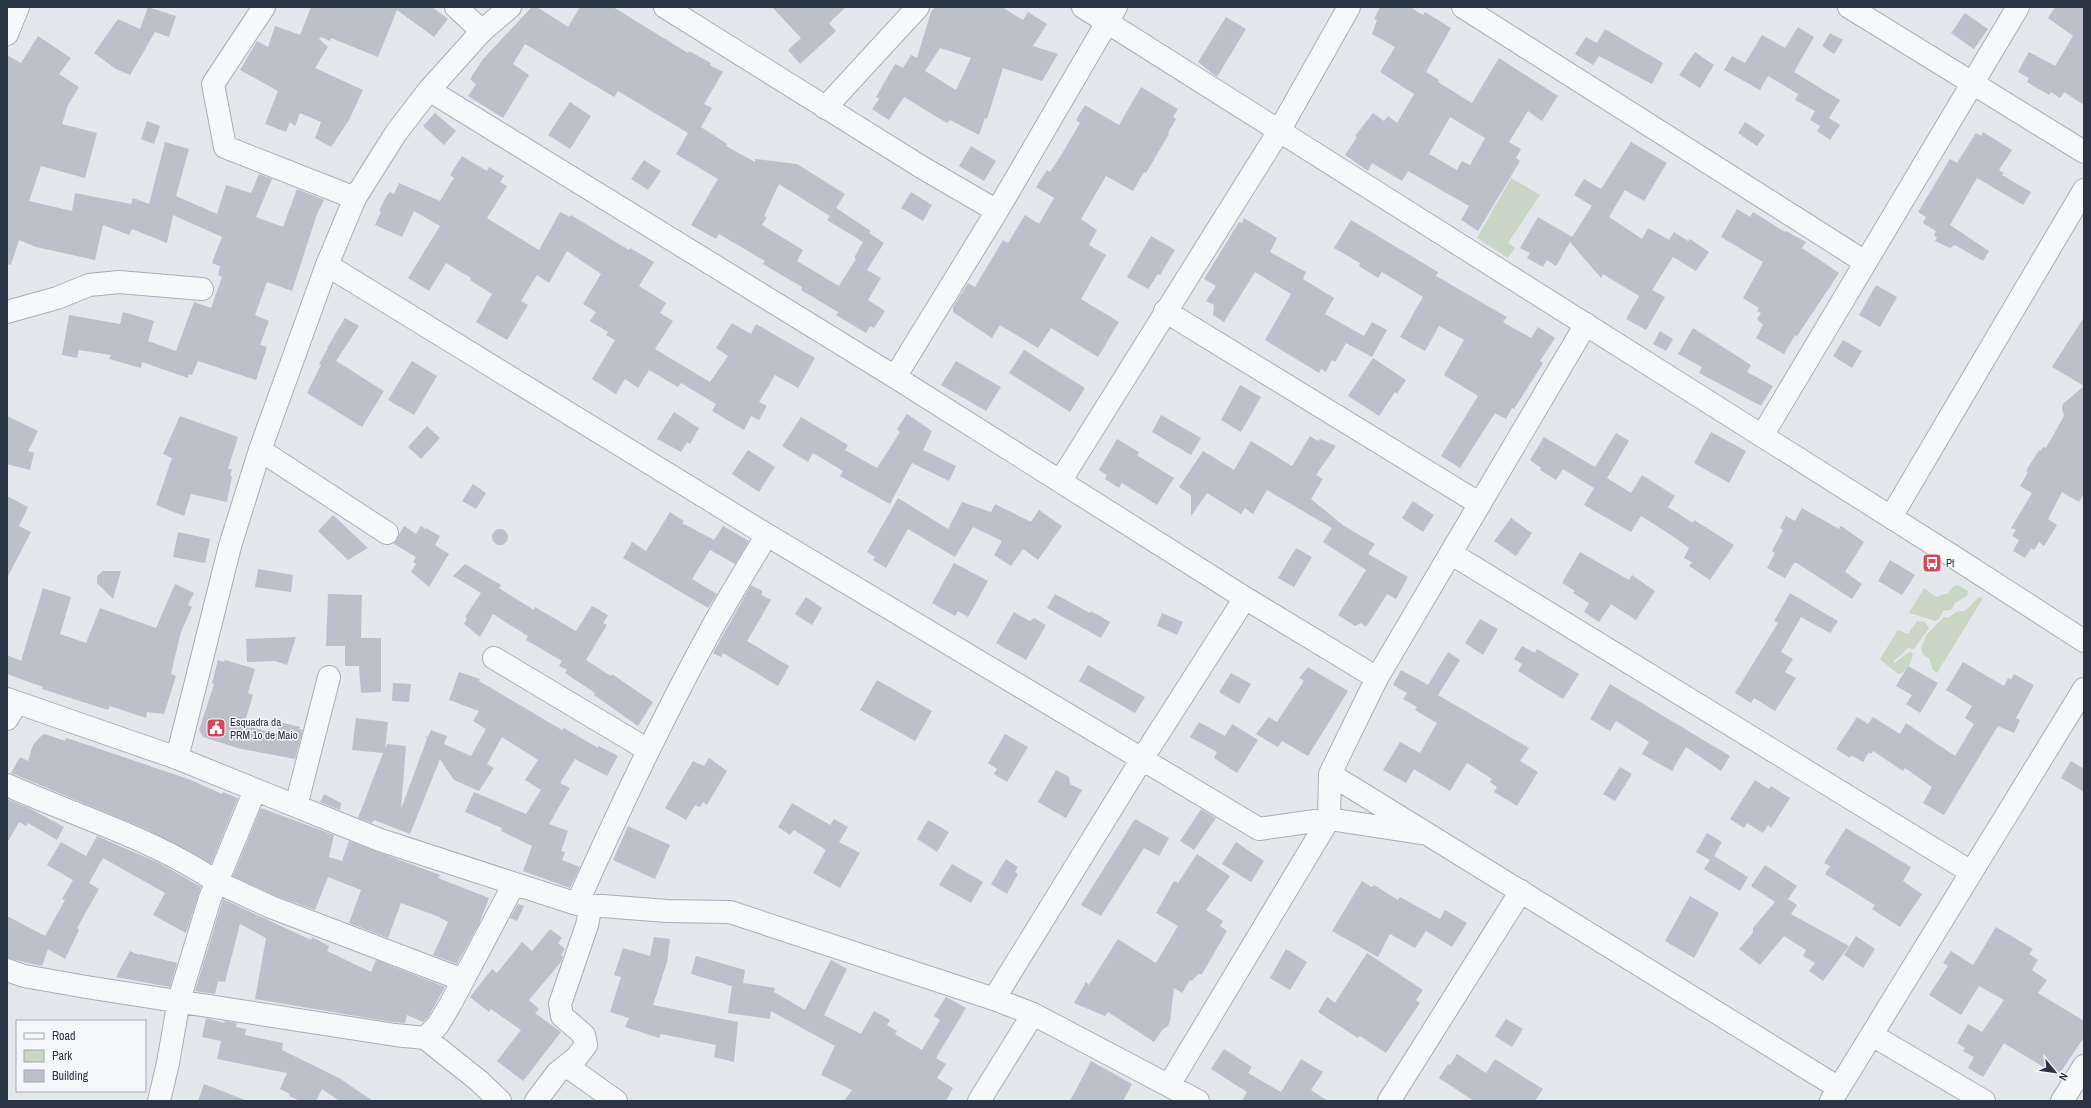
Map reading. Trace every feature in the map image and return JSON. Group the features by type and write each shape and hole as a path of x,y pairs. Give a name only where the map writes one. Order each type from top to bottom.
{"street":[{"path":"7,34 18,7"},
{"path":"264,7 212,84 225,148 355,198"},
{"path":"456,7 482,32"},
{"path":"177,758 230,546 260,450 327,265 355,198 396,134 429,90 482,32 510,7"},
{"path":"665,7 825,108 997,211"},
{"path":"825,108 918,7"},
{"path":"1083,7 1112,15 1279,131 1891,517 2084,641"},
{"path":"1061,480 1165,311 1279,131 1349,7"},
{"path":"1463,7 1866,262"},
{"path":"1849,7 2084,152"},
{"path":"1762,436 2018,7"},
{"path":"895,377 997,211 1112,15"},
{"path":"429,90 895,377 1061,480 1245,598 1377,678"},
{"path":"1891,517 2084,190"},
{"path":"327,265 767,535 1260,830 1330,819 1427,834"},
{"path":"7,312 57,298 89,285 119,282 202,289"},
{"path":"1165,311 1480,504"},
{"path":"1169,1086 1330,819 1330,774 1377,678 1452,554 1586,324"},
{"path":"260,450 387,533"},
{"path":"536,1101 557,1073 567,1066 586,1045 584,1035 562,1016 560,1004 587,924 584,905 617,814 648,750 714,623 767,535"},
{"path":"1452,554 1971,872"},
{"path":"994,999 1142,759 1245,598"},
{"path":"494,658 648,750"},
{"path":"296,806 329,677"},
{"path":"1330,774 1521,891 1835,1094 2084,688"},
{"path":"10,707 99,730 177,758 380,840 514,884 584,905 730,912 994,999 1033,1014 1198,1101"},
{"path":"7,785 155,846 194,866 217,882 278,909 464,980"},
{"path":"158,1101 168,1064 179,1000 210,898 256,790"},
{"path":"425,1038 438,1025 464,980 514,884"},
{"path":"1389,1101 1521,891"},
{"path":"7,970 78,985 395,1035 425,1038 479,1081 500,1101"},
{"path":"979,1101 1033,1014"},
{"path":"1872,1035 1984,1101"},
{"path":"567,1066 616,1101"},
{"path":"2062,1101 2084,1066"}],"green space":[{"path":"1511,178 1540,195 1508,243 1515,248 1508,258 1477,238"},
{"path":"1958,585 1968,591 1967,596 1955,603 1951,610 1943,611 1940,618 1936,621 1909,613 1924,588 1936,597 1948,593 1954,586"},
{"path":"1979,597 1983,598 1937,673 1933,670 1929,658 1923,655 1921,648 1926,635 1944,617 1948,618 1958,611 1965,611"},
{"path":"1917,621 1925,622 1929,628 1914,649 1908,648 1894,661 1894,663 1910,652 1913,654 1910,664 1902,673 1898,674 1880,659 1898,630 1908,634"}],"building":[{"path":"148,7 176,16 169,37 155,32 130,75 116,69 94,53 118,19 140,29"},
{"path":"311,7 432,7 448,19 434,37 397,10 378,57 331,38 330,41 321,37 319,39 328,47 315,68 363,90 349,120 331,147 315,138 321,122 300,113 295,126 290,122 286,132 265,124 278,91 240,70 257,41 268,47 275,26 300,35"},
{"path":"532,7 537,7 568,27 580,7 613,7 688,53 689,51 711,63 710,65 723,72 704,104 712,108 701,127 727,144 726,146 755,162 755,159 797,164 845,194 836,208 871,231 869,233 884,243 867,270 881,278 868,300 885,311 874,328 870,326 866,333 836,315 838,312 801,290 802,287 763,264 765,261 719,234 716,239 691,225 718,179 676,154 688,133 618,91 614,97 525,44 513,64 529,75 503,118 468,96 476,84 470,79 483,59","holes":["779,184 830,216 827,220 863,242 854,258 856,259 839,286 797,261 803,250 762,225 767,217 764,216"]},
{"path":"772,7 846,7 829,23 836,31 800,64 788,50 801,38"},
{"path":"935,7 1002,7 1023,20 1028,12 1047,24 1033,46 1058,54 1042,81 1003,68 987,119 985,118 979,135 950,120 947,123 904,97 889,120 872,109 879,99 876,97 895,64 903,68 911,55 917,58 931,12","holes":["940,48 971,58 956,90 925,71"]},
{"path":"1380,7 1410,7 1423,15 1425,12 1451,28 1426,72 1439,80 1438,82 1472,103 1499,58 1558,96 1542,121 1528,111 1509,142 1521,149 1516,158 1520,161 1478,231 1461,220 1469,206 1408,171 1402,181 1372,163 1368,171 1345,155 1357,137 1355,136 1373,113 1384,121 1388,116 1397,123 1414,94 1380,72 1395,47 1372,34 1377,20 1374,19","holes":["1450,117 1485,138 1470,165 1462,161 1457,170 1429,154"]},
{"path":"2055,7 2084,7 2084,105 2064,92 2060,98 2051,92 2049,95 2027,82 2029,78 2018,72 2029,52 2055,66 2073,36 2048,18"},
{"path":"1965,13 1988,29 1974,49 1951,33"},
{"path":"1226,17 1246,29 1217,77 1198,62"},
{"path":"1798,27 1814,37 1794,72 1840,100 1829,118 1840,125 1830,140 1817,131 1820,126 1810,120 1815,111 1795,100 1798,94 1768,76 1760,90 1724,70 1732,56 1745,63 1762,35 1785,48"},
{"path":"1605,29 1663,63 1652,84 1599,56 1593,65 1575,54 1586,37 1597,43"},
{"path":"1830,33 1843,40 1834,54 1822,46"},
{"path":"38,36 71,58 59,74 79,87 68,105 62,124 97,133 85,178 41,166 29,201 72,211 75,193 131,204 133,198 149,204 165,142 189,149 176,196 217,214 226,185 251,193 259,174 272,179 256,217 283,227 297,189 324,200 317,214 292,291 267,282 255,315 269,321 260,345 267,347 256,380 198,361 192,375 189,374 188,378 142,362 141,368 109,359 111,355 79,350 77,358 62,355 69,315 120,324 123,312 154,321 148,341 176,351 194,302 211,308 222,277 218,275 220,266 212,263 222,237 173,215 167,243 132,229 129,235 103,225 95,260 36,247 19,240 11,265 7,264 7,55 21,63"},
{"path":"1695,52 1714,65 1700,88 1679,75"},
{"path":"1141,87 1178,109 1173,117 1176,119 1168,133 1169,134 1146,173 1144,172 1133,191 1106,176 1081,219 1097,230 1089,245 1106,255 1081,299 1119,322 1098,357 1051,328 1038,348 1000,325 992,338 953,312 953,307 968,283 975,287 1003,240 1008,243 1025,215 1039,224 1054,198 1036,187 1047,170 1050,172 1063,152 1080,123 1076,120 1085,105 1119,125"},
{"path":"570,102 591,116 570,149 548,135"},
{"path":"435,113 456,131 444,145 423,126"},
{"path":"147,121 160,126 154,144 141,139"},
{"path":"1745,122 1765,135 1757,146 1738,133"},
{"path":"1983,132 2012,150 1999,170 2004,173 2002,175 2031,192 2023,205 1977,178 1950,225 1989,251 1983,261 1955,245 1950,248 1935,241 1937,237 1934,236 1936,231 1923,223 1926,217 1918,212 1950,159 1957,163 1976,133 1981,136"},
{"path":"1631,142 1667,163 1644,201 1625,190 1609,217 1642,239 1648,228 1669,240 1674,232 1688,241 1690,239 1709,252 1696,271 1673,257 1652,290 1665,297 1646,330 1626,319 1639,296 1603,274 1601,278 1570,242 1556,266 1547,260 1543,267 1527,258 1530,253 1520,248 1538,217 1572,237 1592,206 1574,195 1584,179 1601,189"},
{"path":"971,146 996,161 984,181 959,166"},
{"path":"462,156 487,171 489,167 504,176 500,182 507,186 487,218 539,250 560,212 570,217 571,215 629,250 630,248 654,262 639,286 666,303 660,313 673,321 655,349 710,382 728,356 716,348 732,323 751,334 756,324 815,358 798,388 775,375 759,402 767,406 759,420 751,416 744,430 712,411 716,404 681,383 678,387 649,370 638,388 625,379 616,394 592,379 615,340 606,335 608,332 590,321 596,312 583,304 601,274 567,251 549,283 537,275 521,301 528,305 507,340 476,322 492,294 470,280 471,278 446,263 429,291 408,278 440,226 414,211 402,237 375,225 381,212 379,211 387,195 390,192 394,194 399,183 440,201 454,178 450,175"},
{"path":"644,160 661,171 648,190 631,179"},
{"path":"911,192 932,205 923,221 901,208"},
{"path":"1737,209 1750,217 1753,212 1785,232 1786,231 1806,242 1802,248 1839,273 1797,336 1795,335 1784,354 1756,338 1763,325 1757,319 1761,313 1757,311 1759,308 1743,298 1763,262 1721,237"},
{"path":"1244,218 1277,238 1270,252 1306,272 1303,279 1334,298 1325,314 1364,336 1372,322 1387,330 1372,357 1346,343 1335,362 1332,360 1326,372 1321,369 1319,373 1265,340 1291,294 1255,272 1224,322 1213,315 1214,305 1206,301 1216,286 1204,279 1239,222 1242,223"},
{"path":"1351,220 1438,272 1436,276 1507,317 1503,322 1531,338 1538,327 1555,338 1540,361 1543,363 1514,409 1512,408 1506,419 1495,413 1460,468 1441,456 1478,396 1444,375 1464,340 1439,326 1425,351 1400,337 1423,297 1382,272 1378,278 1359,266 1360,263 1334,248"},
{"path":"1151,236 1175,250 1160,275 1158,274 1148,289 1127,277"},
{"path":"1876,285 1897,297 1880,327 1859,315"},
{"path":"2084,317 2084,386 2052,367"},
{"path":"345,318 359,326 336,361 384,391 362,427 307,393 321,365 319,364 327,348"},
{"path":"1693,328 1751,365 1747,372 1773,386 1761,406 1699,373 1702,367 1678,354"},
{"path":"1660,331 1673,339 1666,351 1653,344"},
{"path":"1843,340 1862,351 1852,368 1833,356"},
{"path":"1024,350 1085,388 1070,412 1009,373"},
{"path":"1373,358 1406,380 1397,394 1395,392 1379,416 1348,396"},
{"path":"412,361 437,376 414,415 388,400"},
{"path":"956,361 1001,387 986,411 941,385"},
{"path":"1240,385 1261,397 1241,432 1221,420"},
{"path":"2084,386 2084,494 2079,502 2062,492 2048,519 2057,525 2044,546 2039,542 2034,550 2031,548 2025,558 2013,551 2019,540 2012,536 2016,530 2011,528 2032,493 2020,486 2028,472 2026,471 2039,450 2041,451 2043,447 2046,448 2064,416 2062,408 2063,404"},
{"path":"674,412 699,428 690,444 687,442 681,452 657,439"},
{"path":"907,414 932,431 923,450 956,466 949,481 912,463 890,504 840,476 843,471 813,453 808,462 782,446 801,417 848,445 845,450 877,468 900,432 897,429"},
{"path":"1161,415 1201,438 1191,455 1152,432"},
{"path":"7,416 38,431 28,451 34,453 30,470 7,464"},
{"path":"180,416 238,437 228,469 232,469 230,476 232,476 227,502 191,494 184,516 156,505 172,458 163,454"},
{"path":"427,426 440,438 421,459 408,447"},
{"path":"1711,432 1746,451 1729,483 1694,463"},
{"path":"1616,433 1629,441 1607,478 1631,493 1642,475 1675,496 1668,507 1693,523 1694,520 1734,545 1710,580 1689,566 1692,562 1684,558 1689,548 1677,539 1641,516 1631,532 1584,505 1594,488 1563,469 1556,480 1540,470 1541,468 1530,460 1544,437 1595,467"},
{"path":"1310,436 1318,441 1320,439 1336,446 1316,475 1323,479 1311,499 1344,526 1375,544 1368,554 1408,577 1396,599 1387,594 1366,627 1361,623 1355,626 1338,615 1366,570 1323,542 1332,528 1267,490 1253,514 1245,508 1241,514 1207,493 1191,516 1191,495 1179,487 1203,451 1234,470 1251,441 1292,466"},
{"path":"1117,439 1139,452 1138,456 1174,478 1157,505 1122,483 1119,488 1105,479 1107,475 1099,470"},
{"path":"748,450 775,467 759,492 732,474"},
{"path":"473,484 486,493 476,509 462,501"},
{"path":"7,496 28,507 19,526 31,532 7,578"},
{"path":"898,498 948,529 962,502 991,512 995,504 1031,522 1039,510 1062,526 1038,560 1023,549 1011,566 994,555 1002,541 973,527 955,557 908,529 886,568 873,560 875,557 867,552"},
{"path":"1413,501 1434,515 1423,532 1402,518"},
{"path":"1802,508 1839,529 1841,526 1864,542 1845,572 1862,584 1852,599 1797,563 1794,563 1785,578 1767,568 1775,553 1772,551 1783,530 1780,528 1786,516 1795,521"},
{"path":"670,512 684,521 682,523 714,540 723,526 749,541 735,564 710,550 692,579 717,594 708,608 623,558 632,542 646,551"},
{"path":"333,515 368,548 348,560 318,531"},
{"path":"1511,518 1532,533 1516,556 1494,541"},
{"path":"404,526 416,534 421,526 440,536 435,545 449,554 429,587 411,572 416,564 413,562 416,557 394,544"},
{"path":"500,529 507,534 508,537 503,544 500,545 493,540 492,537 497,530"},
{"path":"178,532 210,539 205,563 173,557"},
{"path":"1296,548 1312,557 1294,587 1278,578"},
{"path":"1580,552 1629,580 1632,575 1655,591 1636,620 1611,604 1599,622 1584,612 1589,603 1573,593 1575,591 1562,583"},
{"path":"1890,560 1915,575 1902,595 1878,581"},
{"path":"954,563 988,581 968,617 958,611 955,616 932,603"},
{"path":"465,564 501,585 499,588 534,610 535,607 576,631 592,606 608,615 603,623 607,625 586,660 611,676 612,674 653,702 638,726 594,695 595,693 565,673 567,670 559,666 562,661 526,640 528,636 493,614 480,637 464,624 467,619 465,617 481,593 453,576"},
{"path":"258,569 293,575 291,592 255,587"},
{"path":"103,571 121,571 113,599 97,583 97,576"},
{"path":"175,584 194,593 188,605 192,607 181,632 177,648 171,674 176,676 164,714 147,712 146,718 110,706 108,710 42,689 43,687 7,674 7,655 21,661 43,588 71,597 60,634 86,643 100,608 156,628"},
{"path":"751,585 762,591 762,595 771,600 747,641 789,666 778,686 723,653 721,657 713,653"},
{"path":"1790,593 1838,621 1830,633 1801,617 1781,652 1793,659 1785,672 1796,678 1775,711 1754,698 1751,703 1735,693 1778,623 1774,621"},
{"path":"328,594 362,595 361,638 381,638 381,692 361,693 359,666 345,666 345,646 326,646"},
{"path":"1055,594 1110,622 1101,638 1047,608"},
{"path":"806,597 822,608 812,625 795,614"},
{"path":"1014,612 1030,621 1034,618 1046,625 1026,660 996,643"},
{"path":"1162,613 1183,622 1177,635 1157,626"},
{"path":"1480,619 1498,629 1483,655 1465,643"},
{"path":"296,637 287,665 275,661 247,662 246,639"},
{"path":"1522,646 1535,653 1537,649 1579,674 1563,699 1518,671 1522,664 1514,659"},
{"path":"1448,652 1460,660 1438,695 1529,748 1520,761 1538,772 1517,806 1494,792 1497,787 1490,782 1492,779 1467,763 1450,791 1414,769 1406,783 1383,770 1400,742 1420,753 1437,723 1415,710 1417,707 1403,699 1407,693 1393,685 1401,670 1428,685"},
{"path":"218,660 224,662 225,660 255,669 248,693 253,695 244,725 277,734 279,722 300,727 299,729 303,730 295,759 237,748 203,737 199,730 214,684 212,683"},
{"path":"1963,662 2004,686 2008,678 2011,679 2014,674 2034,685 2016,718 2020,720 2014,733 1998,726 1944,815 1923,803 1932,787 1905,768 1903,771 1873,751 1871,754 1869,752 1863,762 1851,755 1850,758 1836,749 1857,717 1868,724 1873,717 1900,734 1906,723 1955,756 1974,724 1965,718 1972,706 1946,690"},
{"path":"1088,665 1145,697 1135,713 1079,681"},
{"path":"1908,666 1938,683 1920,713 1906,704 1912,695 1896,686"},
{"path":"1308,667 1348,691 1308,756 1282,741 1278,747 1256,734 1269,717 1277,722 1304,681 1299,678"},
{"path":"459,672 480,679 479,681 562,730 564,728 598,748 599,746 618,756 607,776 575,759 560,783 570,788 549,824 568,831 561,851 565,852 562,860 580,867 570,888 523,871 532,846 501,831 502,828 465,812 474,792 526,814 541,790 525,780 538,760 502,737 487,764 494,768 479,791 454,780 440,759 410,834 374,820 372,823 358,818 383,753 352,750 356,718 388,722 385,749 387,744 406,746 401,809 427,739 425,736 428,737 431,730 447,736 444,744 471,756 486,729 473,721 479,711 449,700"},
{"path":"1231,673 1251,684 1239,704 1219,692"},
{"path":"877,680 932,711 915,741 860,710"},
{"path":"393,683 411,684 409,702 392,701"},
{"path":"1610,684 1730,756 1721,771 1686,747 1672,771 1642,754 1649,742 1616,721 1610,731 1590,719"},
{"path":"1199,722 1225,736 1232,724 1258,740 1237,773 1214,758 1217,752 1190,737"},
{"path":"45,734 65,741 66,738 88,745 191,780 222,794 223,792 238,798 211,864 146,829 11,773 20,757 28,761 33,745 42,735"},
{"path":"1005,734 1028,747 1007,782 994,774 997,769 988,763"},
{"path":"709,758 727,771 707,805 703,802 700,807 695,805 686,820 665,808 693,761 704,766"},
{"path":"2071,761 2084,769 2084,792 2061,778"},
{"path":"1620,767 1632,774 1615,801 1603,794"},
{"path":"1056,770 1069,777 1070,784 1082,790 1066,818 1038,802"},
{"path":"1755,780 1769,789 1771,786 1790,798 1771,828 1768,825 1763,833 1747,823 1744,828 1730,819"},
{"path":"324,794 341,803 340,810 320,802"},
{"path":"7,799 31,809 64,827 57,840 28,823 26,826 19,822 7,843"},
{"path":"792,803 830,825 834,819 848,827 839,842 860,853 840,888 813,873 826,850 794,830 790,835 778,827"},
{"path":"261,808 334,835 329,857 342,861 349,841 440,875 438,878 489,898 479,924 457,964 433,955 448,922 437,916 401,903 388,938 349,923 361,890 328,877 315,910 274,895 233,876"},
{"path":"1201,809 1216,818 1194,850 1180,841"},
{"path":"1135,819 1169,838 1159,856 1144,848 1101,916 1081,905"},
{"path":"928,820 949,832 937,852 917,839"},
{"path":"628,826 670,845 655,879 613,860"},
{"path":"1846,828 1911,867 1903,881 1922,894 1900,927 1872,909 1875,905 1825,874 1830,866 1824,863"},
{"path":"1707,833 1722,842 1714,856 1748,877 1740,891 1704,869 1710,860 1696,852"},
{"path":"97,836 161,864 201,887 186,933 153,915 165,893 103,858 89,883 99,889 77,928 79,930 65,959 48,949 42,966 7,958 7,916 45,936 65,900 62,899 73,880 47,865 61,842 86,856"},
{"path":"1236,842 1264,861 1251,882 1222,864"},
{"path":"1197,854 1230,876 1206,910 1223,921 1220,926 1227,931 1202,974 1198,974 1192,981 1190,980 1182,993 1174,988 1168,1026 1163,1029 1154,1042 1108,1012 1105,1016 1074,1003 1086,982 1089,985 1118,939 1156,963 1178,926 1156,913 1174,881 1178,883"},
{"path":"1006,859 1018,867 1015,872 1018,874 1007,894 991,884"},
{"path":"952,864 983,882 971,903 939,885"},
{"path":"1765,865 1797,886 1788,899 1797,905 1791,914 1849,946 1823,981 1809,971 1815,963 1803,956 1806,950 1784,936 1760,965 1739,949 1753,933 1753,928 1775,902 1751,886"},
{"path":"1362,881 1372,887 1374,885 1398,900 1400,897 1440,919 1445,910 1467,923 1452,947 1426,931 1415,948 1390,934 1378,957 1332,931"},
{"path":"1690,896 1719,913 1694,958 1665,941"},
{"path":"223,899 311,940 312,937 329,946 327,951 371,972 376,960 445,987 428,1017 423,1022 407,1015 405,1023 392,1022 255,999 266,938 240,924 225,982 218,981 215,994 195,991"},
{"path":"518,904 524,906 517,921 510,918"},
{"path":"1996,927 2033,949 2029,954 2038,960 2032,970 2047,980 2038,993 2084,1021 2084,1037 2058,1076 2004,1043 1983,1077 1968,1068 1974,1057 1963,1051 1965,1048 1957,1043 1968,1024 1982,1032 2004,1000 1979,986 1961,1015 1929,995 1948,966 1943,963 1951,951 1973,965"},
{"path":"550,929 562,938 558,943 565,949 561,955 563,956 561,962 529,1000 539,1009 535,1013 561,1032 523,1081 497,1061 521,1030 491,1009 489,1012 470,997 492,969 497,973 522,942 532,951"},
{"path":"1856,936 1875,949 1863,968 1844,955"},
{"path":"654,937 670,939 667,962 653,1005 738,1022 734,1062 714,1057 716,1045 661,1034 659,1038 625,1027 629,1018 610,1012 621,977 614,975 623,948 650,956"},
{"path":"1286,949 1307,962 1290,990 1270,978"},
{"path":"130,951 139,955 177,963 170,987 116,977"},
{"path":"1367,953 1423,990 1416,1000 1420,1003 1386,1053 1360,1036 1358,1038 1318,1012 1327,997 1335,1003"},
{"path":"696,956 745,970 743,983 775,988 774,992 805,1010 831,960 847,969 824,1015 861,1034 874,1011 890,1020 887,1025 897,1031 895,1034 922,1050 940,1020 934,1016 946,997 966,1008 936,1058 946,1064 937,1078 953,1088 946,1101 844,1101 852,1090 821,1075 835,1046 771,1011 770,1019 728,1013 732,986 691,974"},
{"path":"206,1018 224,1023 225,1021 237,1023 236,1027 246,1029 245,1035 283,1043 282,1050 339,1078 373,1101 340,1101 322,1089 316,1101 300,1101 289,1096 290,1094 280,1089 287,1073 217,1059 221,1041 202,1037"},
{"path":"1506,1019 1523,1029 1512,1047 1495,1036"},
{"path":"1224,1049 1252,1067 1248,1073 1281,1092 1301,1059 1323,1072 1311,1090 1328,1101 1242,1101 1247,1092 1211,1069"},
{"path":"1457,1054 1486,1073 1495,1059 1543,1089 1535,1101 1474,1101 1439,1078"},
{"path":"1091,1061 1132,1084 1123,1101 1070,1101"},
{"path":"204,1084 245,1100 245,1101 198,1101"}],"place":[{"name":"Pt","path":"1932,563"},
{"name":"Esquadra da PRM 1o de Maio","path":"216,728"}]}
